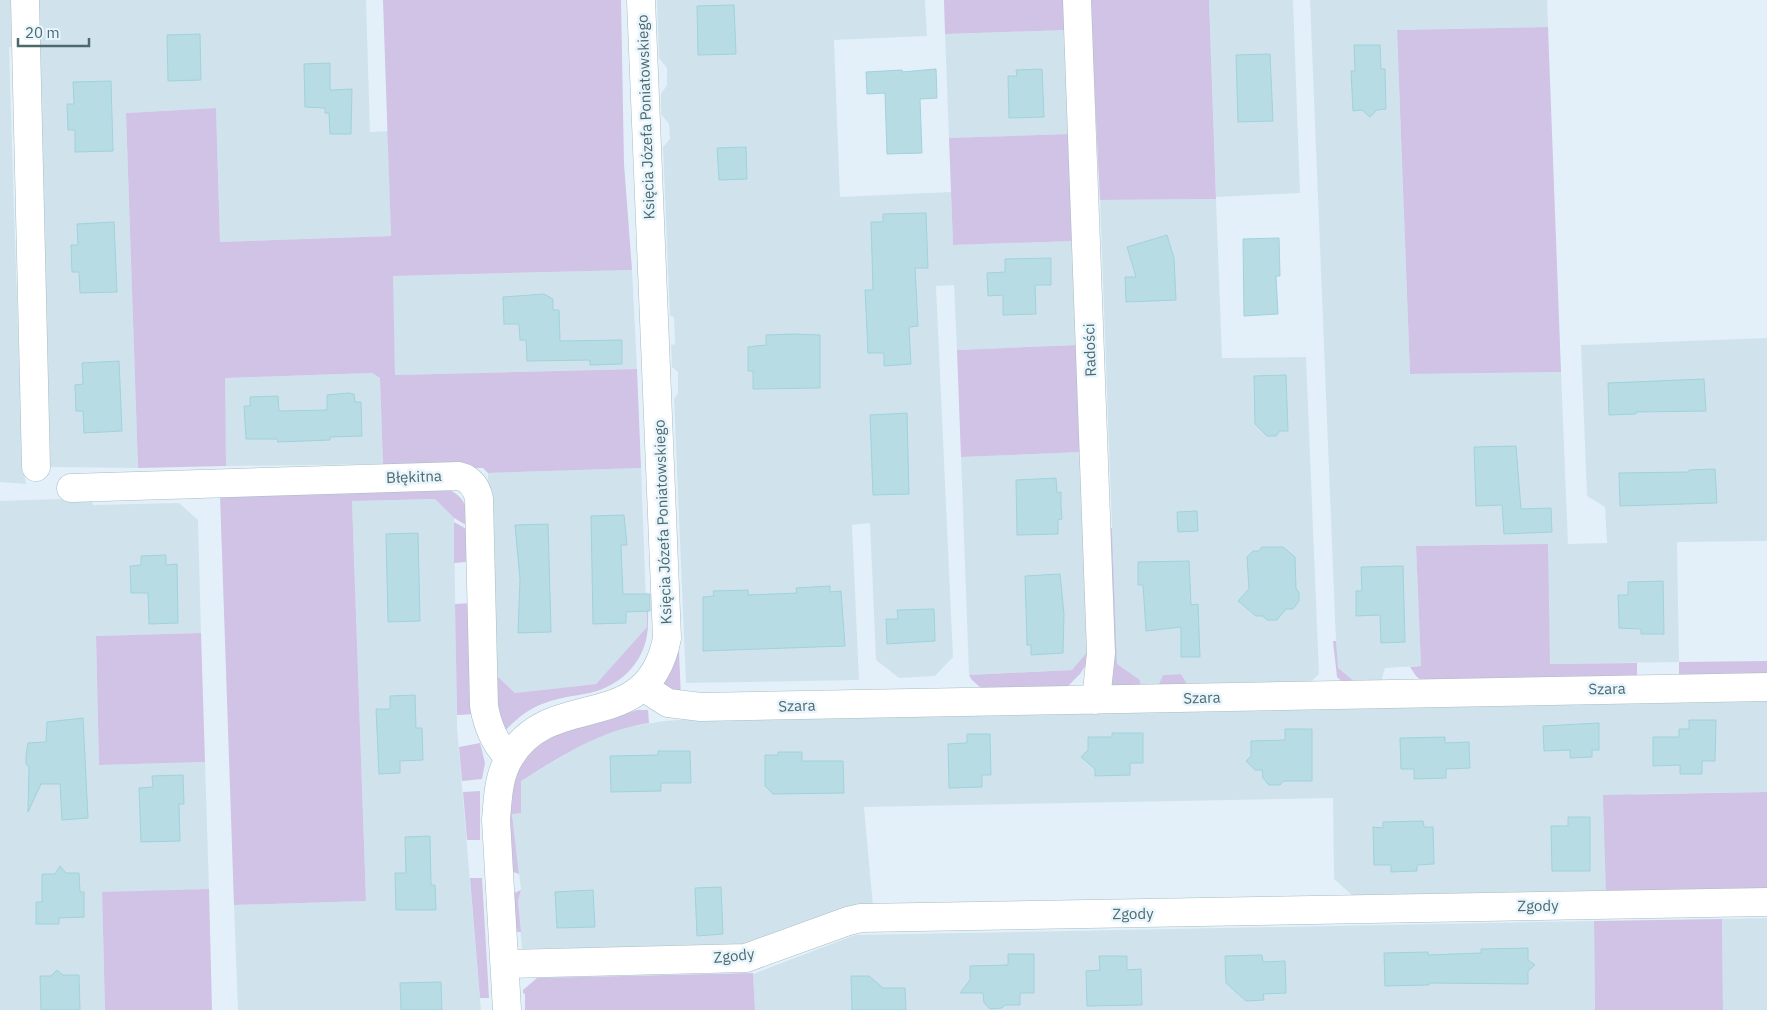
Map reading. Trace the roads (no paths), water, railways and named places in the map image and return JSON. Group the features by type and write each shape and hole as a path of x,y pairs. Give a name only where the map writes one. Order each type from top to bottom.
{"street":[{"path":"25,0 36,467"},
{"name":"Księcia Józefa Poniatowskiego","path":"507,1010 506,964 496,820 499,789 509,757 526,737 547,722 613,705 642,687 663,652 668,623 641,0"},
{"name":"Radości","path":"1077,0 1102,653 1096,700"},
{"name":"Błękitna","path":"71,488 459,476 467,478 475,487 479,499 484,706 494,736 503,752 509,757"},
{"name":"Szara","path":"642,687 664,702 701,707 1767,687"},
{"name":"Zgody","path":"506,964 746,958 861,918 1767,902"}]}
